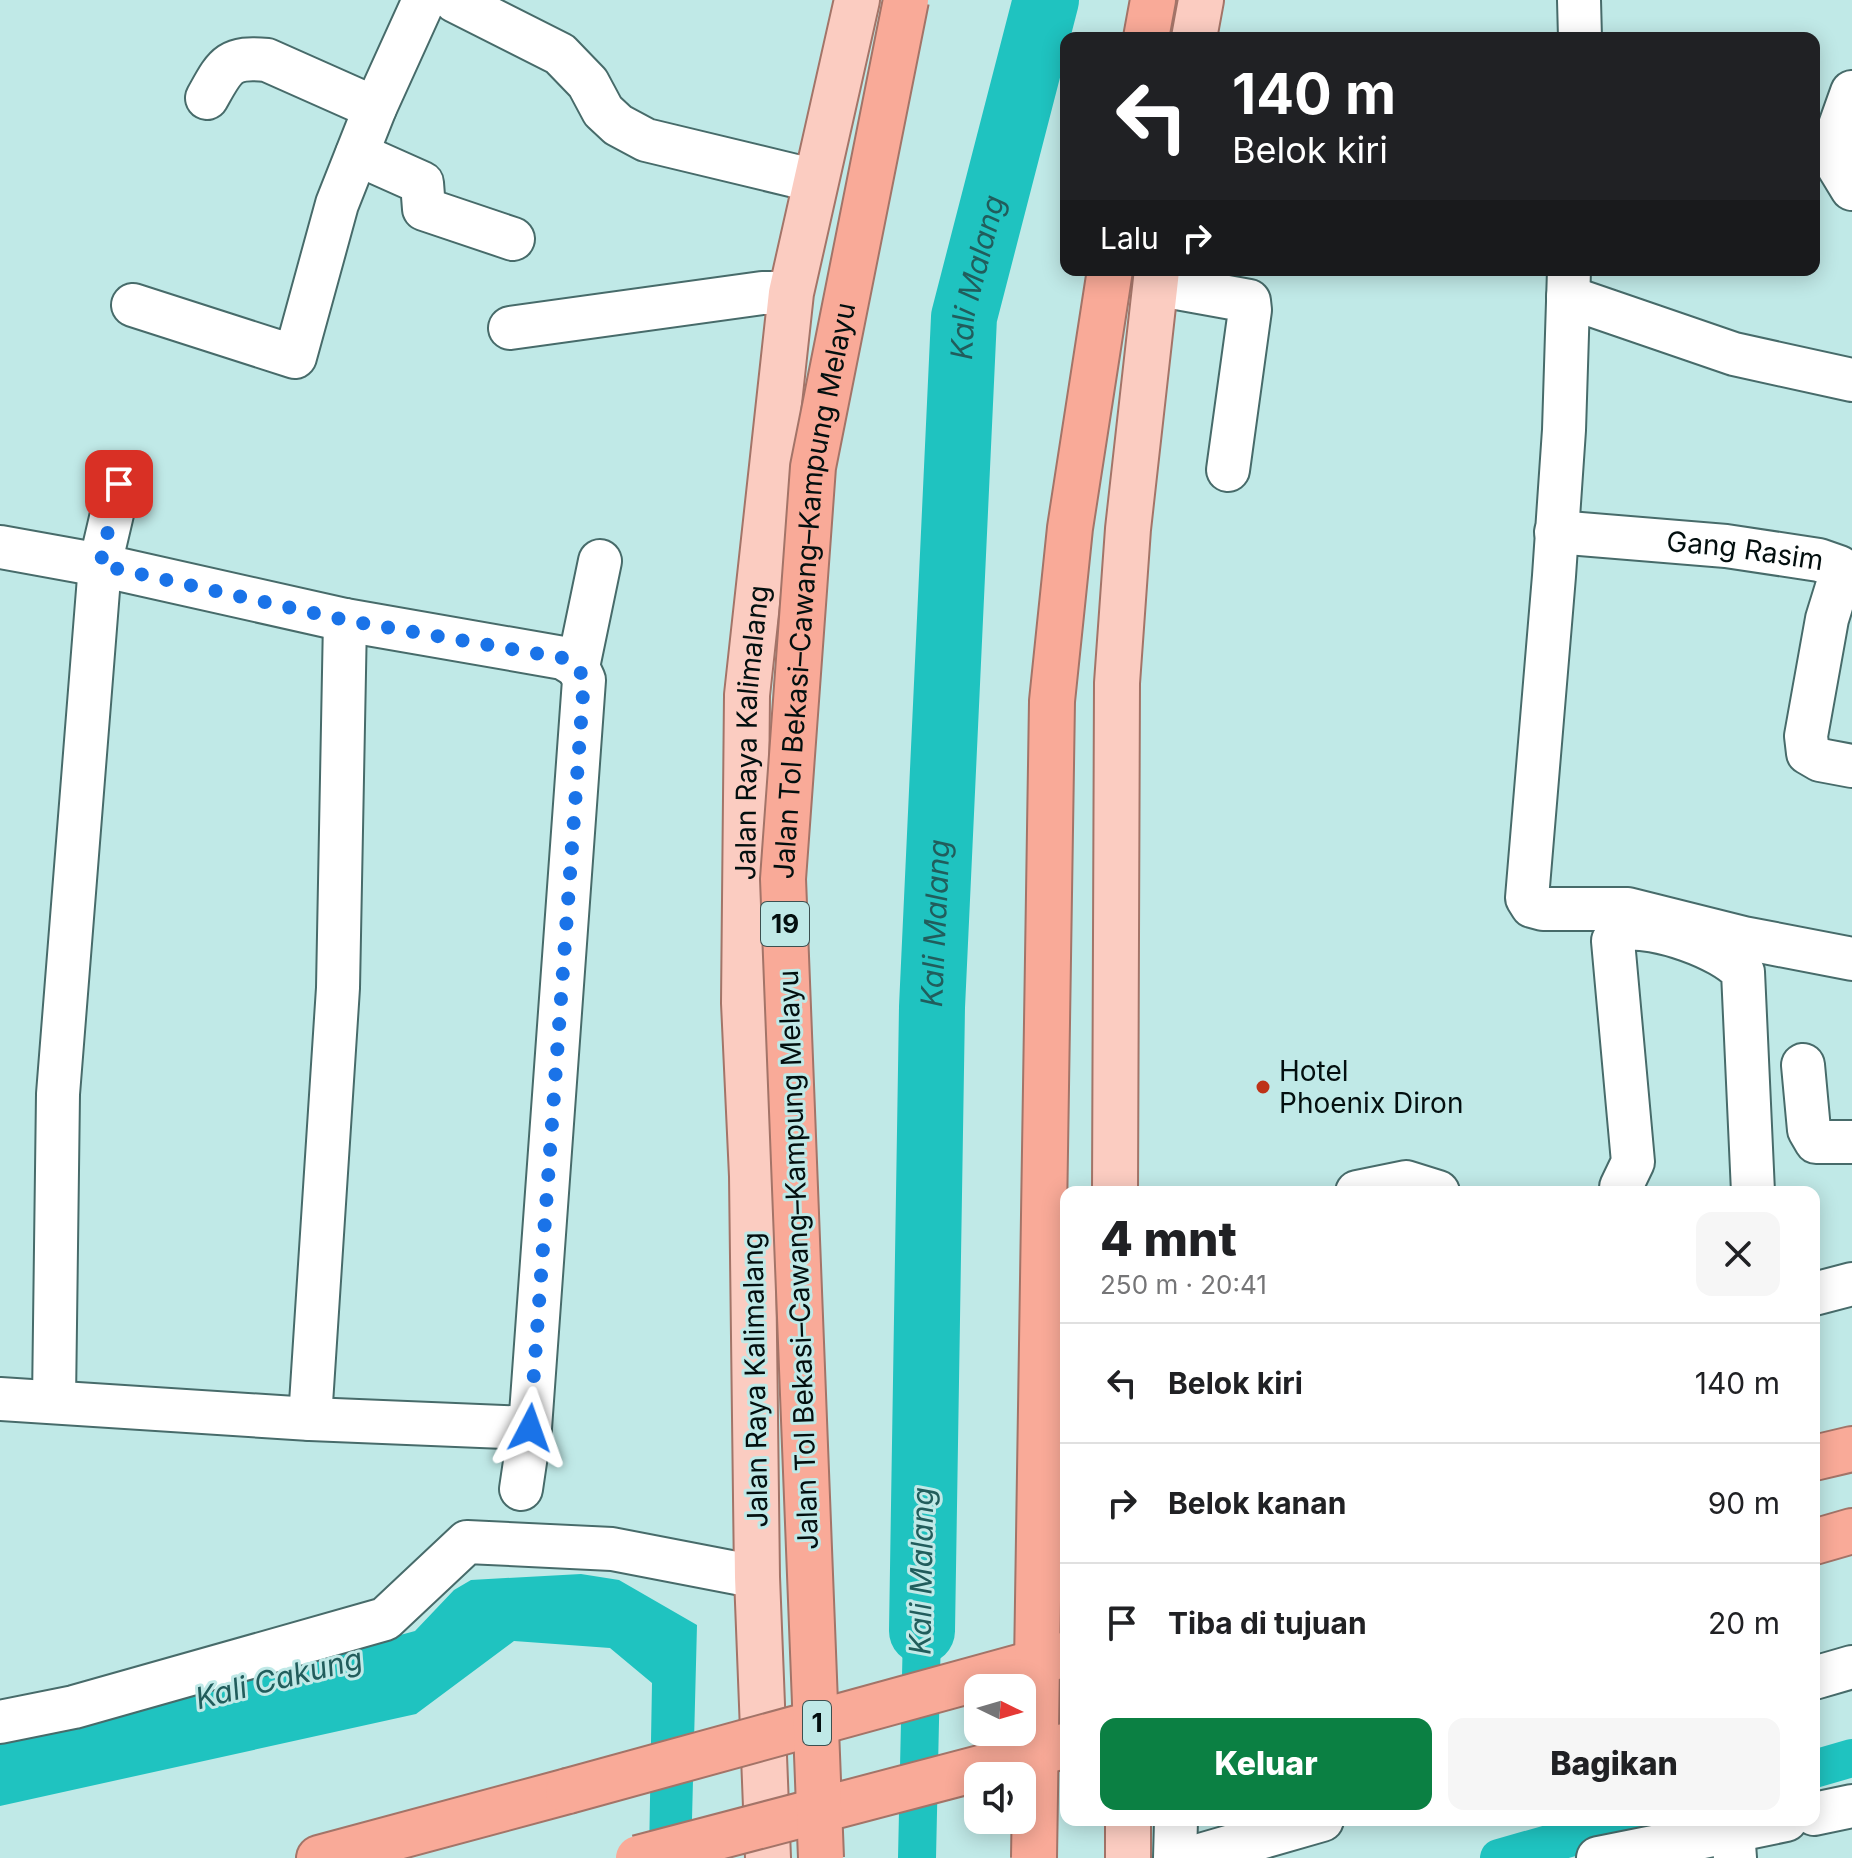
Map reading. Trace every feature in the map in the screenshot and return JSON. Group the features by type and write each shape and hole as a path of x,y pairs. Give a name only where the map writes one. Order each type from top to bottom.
{"highway":[{"name":"Jalan Tol Bekasi–Cawang–Kampung Melayu","path":"821,1858 783,879 813,467 906,0"},
{"path":"1147,32 1153,0"},
{"path":"1034,1858 1052,701 1070,528 1109,276"},
{"path":"1820,1457 1852,1449"},
{"path":"1820,1540 1852,1531"},
{"path":"1820,1565 1852,1560"},
{"name":"1","path":"319,1858 1060,1656"},
{"path":"638,1858 1060,1748"}],"main road":[{"name":"Jalan Raya Kalimalang","path":"768,1858 757,1577 752,1176 744,1003 747,695 791,293 857,0"},
{"path":"1195,32 1201,0"},
{"path":"1115,1186 1117,683 1128,529 1156,277"},
{"path":"1128,1826 1128,1858"}],"street":[{"path":"133,305 295,357 337,204 375,108 424,0"},
{"path":"447,0 456,0 560,54 588,83 603,111 618,125 646,140 816,181"},
{"path":"1579,0 1580,32"},
{"path":"207,98 225,67 237,59 251,58 267,60 375,108"},
{"path":"1852,92 1823,145 1852,189"},
{"path":"357,154 422,183 424,209 513,239"},
{"path":"1156,277 1249,301 1228,470"},
{"path":"1852,380 1734,354 1569,284 1564,430 1527,898 1532,906 1543,909 1620,908 1744,938 1852,959"},
{"path":"510,328 762,293 791,293"},
{"path":"54,1401 58,1094 100,565 119,484"},
{"name":"Gang Rasim","path":"1556,532 1726,546 1819,560 1839,567 1840,577 1827,619 1806,736 1808,753 1820,760 1852,766"},
{"path":"0,547 100,565 345,620 563,658 578,667 584,680 583,696 530,1428 521,1489"},
{"path":"578,667 600,561"},
{"path":"310,1419 338,988 345,620"},
{"path":"1621,1186 1633,1162 1613,941 1623,929 1635,927 1672,935 1733,961 1743,972 1753,1186"},
{"path":"1744,938 1758,965 1762,988 1758,1099 1764,1186"},
{"path":"1803,1065 1809,1130 1816,1142 1852,1142"},
{"path":"1386,1186 1406,1182 1419,1186"},
{"path":"1820,1292 1852,1284"},
{"path":"0,1399 310,1419 530,1428"},
{"path":"0,1722 74,1707 385,1619 467,1542 612,1549 757,1577"},
{"path":"1820,1676 1852,1667"},
{"path":"1820,1813 1852,1806"},
{"path":"1175,1858 1176,1826"},
{"path":"1190,1858 1301,1826"},
{"path":"1598,1858 1734,1844 1773,1826"}],"water":[{"name":"Kali Cakung","path":"581,1574 619,1580 697,1625 691,1858 649,1858 652,1683 610,1648 514,1641 416,1714 0,1806 0,1740 95,1718 415,1631 454,1590 471,1580"}],"waterway":[{"name":"Kali Malang","path":"922,1631 932,1007 964,317 1046,0"},
{"name":"Kali Malang","path":"917,1858 922,1631"},
{"path":"1820,1767 1852,1758"},
{"path":"1499,1858 1612,1826"}],"place":[{"name":"Hotel Phoenix Diron","path":"1263,1087"}],"route":[{"path":"119,484 100,565 345,620 563,658 578,667 584,680 530,1428"}]}
